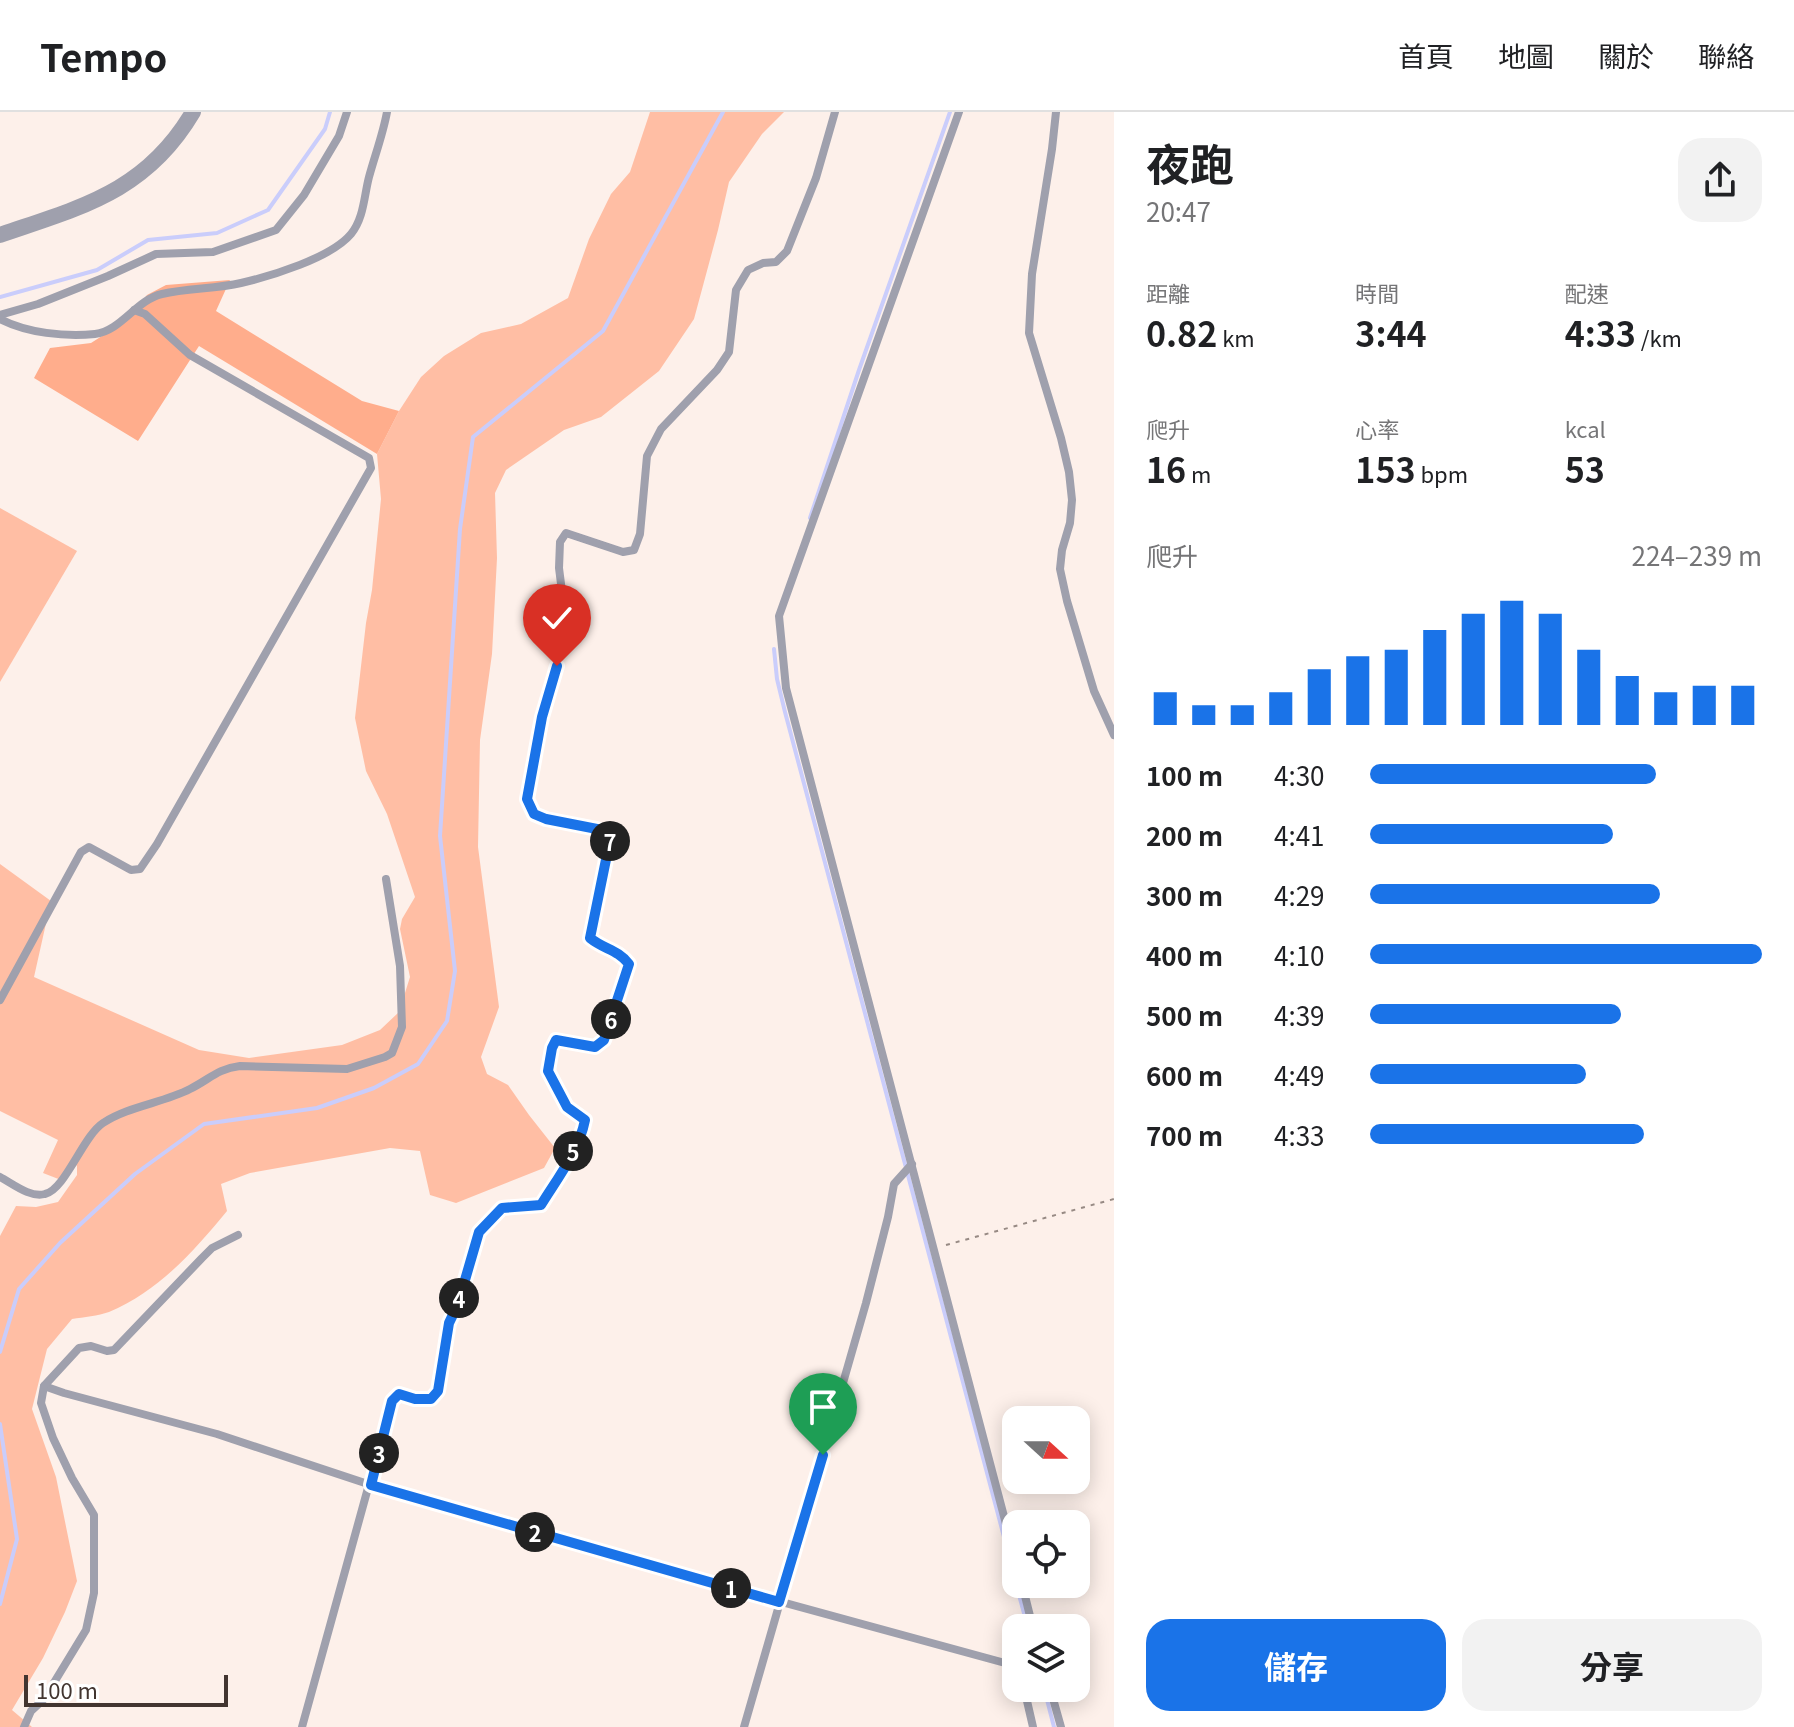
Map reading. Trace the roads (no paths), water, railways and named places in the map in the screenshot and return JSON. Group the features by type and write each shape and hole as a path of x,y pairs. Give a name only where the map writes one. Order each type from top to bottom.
{"street":[{"path":"0,235 83,206 125,185 174,141 193,112"}],"lane":[{"path":"0,317 156,254 213,252 276,230 304,195 339,136 347,112"},
{"path":"0,317 15,327 52,333 99,334 160,294 240,283 296,266 325,253 353,232 387,112"},
{"path":"302,1727 392,1401 399,1394 415,1399 431,1399 438,1391 449,1323 458,1304 479,1232 502,1208 541,1205 576,1146 585,1120 567,1107 548,1071 552,1048 556,1040 595,1047 604,1040 629,964 621,954 590,938 610,840 597,829 534,814 527,799 542,717 567,631 559,568 560,542 566,533 623,552 634,550 640,534 647,456 661,429 717,370 729,352 736,290 748,270 763,263 776,262 787,251 816,178 835,112"},
{"path":"959,112 779,616 786,688 1002,1510"},
{"path":"1056,112 1032,274 1029,333 1069,472 1072,500 1070,523 1060,569 1094,691 1114,735"},
{"path":"0,1000 81,852 89,847 131,870 140,869 371,468 369,458 190,355 145,314 134,310"},
{"path":"0,1177 33,1195 47,1194 58,1187 73,1160 101,1124 190,1090 224,1068 347,1069 392,1053 402,1027 400,966 386,879"},
{"path":"744,1727 866,1303 894,1184 910,1166"},
{"path":"24,1727 31,1711 44,1699 86,1630 94,1593 94,1515 53,1438 41,1403 44,1386 79,1348 91,1346 114,1350 212,1248 238,1235"},
{"path":"44,1386 217,1434 371,1485 1002,1662"},
{"path":"1027,1702 1033,1727"},
{"path":"1054,1702 1061,1727"}],"waterway":[{"path":"0,297 97,270 148,240 217,233 268,210 325,129 330,112"},
{"path":"0,1352 19,1289 60,1243 135,1174 204,1124 317,1108 374,1088 418,1064 447,1021 455,971 440,836 460,529 473,437 603,331 723,112"},
{"path":"810,518 950,112"},
{"path":"774,649 785,712 1002,1529"},
{"path":"0,1424 17,1539 0,1604"},
{"path":"1020,1598 1024,1614"},
{"path":"1048,1702 1054,1727"}]}
